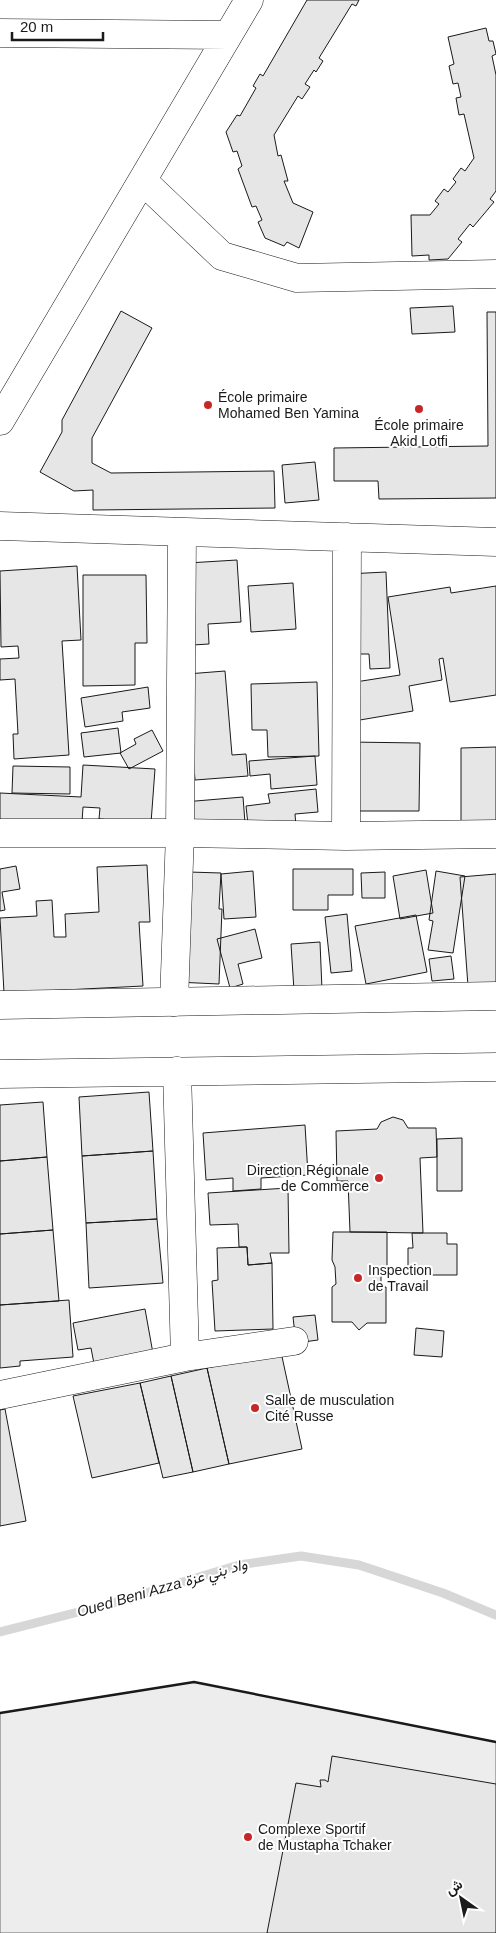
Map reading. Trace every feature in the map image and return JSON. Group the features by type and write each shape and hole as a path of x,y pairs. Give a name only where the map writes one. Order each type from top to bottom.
{"street":[{"path":"0,421 249,0"},
{"path":"0,33 228,35"},
{"path":"143,181 222,256 297,278 496,274"},
{"path":"0,526 496,542"},
{"path":"174,1002 180,833 182,532"},
{"path":"346,836 347,537"},
{"path":"0,833 180,833 346,836 496,834"},
{"path":"0,1005 496,996"},
{"path":"0,1074 496,1067"},
{"path":"177,1071 185,1357"},
{"path":"0,1394 185,1357 294,1341"}],"shaded area":[{"name":"Complexe Sportif de Mustapha Tchaker","path":"194,1682 496,1742 496,1933 0,1933 0,1713"}],"building":[{"path":"307,0 359,0 356,6 352,4 319,58 323,61 316,72 314,70 305,84 310,87 302,99 298,96 274,135 278,156 281,155 288,181 284,181 293,203 313,212 299,248 287,242 284,246 265,238 258,222 262,220 256,206 252,207 238,169 242,166 237,151 233,152 226,132 237,115 240,116 256,88 253,86 260,74 263,76"},
{"path":"486,28 489,41 493,41 496,54 492,56 496,75 496,191 490,199 494,202 473,227 470,224 458,239 462,242 448,259 429,260 429,255 412,256 411,215 430,215 439,204 435,201 444,189 448,192 456,182 453,179 461,168 465,171 474,158 464,114 459,115 456,98 461,97 458,83 453,84 449,66 454,64 448,37"},
{"path":"453,306 455,332 412,334 410,308"},
{"path":"121,311 152,328 92,438 92,463 111,473 274,471 275,508 93,510 93,490 74,491 40,472 62,432 62,420"},
{"path":"487,312 496,312 496,498 379,499 378,481 334,481 334,448 488,446"},
{"path":"315,462 319,500 285,503 282,465"},
{"path":"237,560 241,622 208,624 209,644 176,646 171,564"},
{"path":"77,566 81,640 62,641 69,755 14,759 13,734 18,734 15,679 0,680 0,659 19,658 18,646 1,647 0,571"},
{"path":"386,572 390,668 370,669 369,654 350,654 347,574"},
{"path":"83,575 146,575 147,643 135,643 135,685 83,686"},
{"path":"293,583 296,629 251,632 248,586"},
{"path":"496,586 496,695 450,702 443,658 439,659 442,680 409,686 413,711 354,721 349,683 400,675 388,597 450,587 451,593"},
{"path":"225,671 232,755 246,754 248,776 195,780 187,674"},
{"path":"317,682 319,756 268,757 267,730 252,730 251,684"},
{"path":"148,687 150,708 122,712 123,721 85,727 81,698"},
{"path":"118,728 121,753 84,757 81,733"},
{"path":"152,730 163,751 129,769 120,753 136,744 134,739"},
{"path":"349,742 420,743 419,811 348,811"},
{"path":"496,747 496,825 461,825 461,748"},
{"path":"315,756 317,785 271,789 270,774 250,776 249,761"},
{"path":"83,765 155,769 151,823 99,819 100,808 83,807 81,837 0,832 0,793 81,797"},
{"path":"13,766 70,767 70,794 12,793"},
{"path":"316,789 318,812 295,814 297,839 250,843 246,806 270,803 268,794"},
{"path":"243,797 246,836 176,843 172,803"},
{"path":"147,865 150,922 139,922 143,986 4,993 0,918 37,916 36,901 52,900 54,937 66,937 65,914 99,912 97,867"},
{"path":"16,866 20,889 2,892 5,910 0,911 0,869"},
{"path":"293,869 353,869 353,895 328,895 328,910 293,910"},
{"path":"426,870 433,913 400,919 393,876"},
{"path":"253,871 256,917 224,919 221,874"},
{"path":"436,871 465,876 453,953 428,950 433,921 429,920"},
{"path":"189,872 221,873 219,909 222,909 219,984 176,982"},
{"path":"385,872 385,898 362,898 361,873"},
{"path":"496,874 496,998 469,1000 460,877"},
{"path":"347,914 352,971 331,973 325,917"},
{"path":"416,915 427,972 366,984 355,926"},
{"path":"255,929 262,958 238,964 243,984 230,988 217,939"},
{"path":"320,942 322,990 294,991 291,944"},
{"path":"451,956 454,979 432,981 429,959"},
{"path":"149,1092 153,1151 82,1156 79,1097"},
{"path":"43,1102 47,1157 0,1161 0,1105"},
{"name":"Direction Régionale de Commerce","path":"393,1117 403,1120 408,1128 436,1128 437,1157 420,1158 423,1233 350,1232 348,1181 337,1181 336,1131 377,1129 381,1122"},
{"path":"305,1125 308,1175 261,1178 261,1189 233,1191 233,1178 206,1180 203,1133"},
{"path":"462,1138 462,1191 437,1191 437,1139"},
{"path":"153,1151 157,1219 86,1223 82,1156"},
{"path":"47,1157 53,1230 0,1234 0,1161"},
{"path":"288,1188 289,1253 270,1253 272,1263 248,1265 247,1247 239,1247 238,1224 210,1225 208,1193"},
{"path":"157,1219 163,1283 89,1288 86,1223"},
{"path":"53,1230 59,1301 0,1305 0,1234"},
{"name":"Inspection de Travail","path":"333,1232 387,1232 387,1271 381,1271 381,1287 386,1287 386,1323 367,1323 359,1330 352,1322 332,1322 332,1287 336,1284 335,1267 332,1260"},
{"path":"412,1233 447,1233 447,1244 457,1244 457,1275 432,1275 428,1270 408,1270 408,1248 413,1248"},
{"path":"247,1247 248,1265 272,1263 273,1329 215,1331 212,1281 218,1280 217,1248"},
{"path":"69,1300 73,1357 20,1361 20,1366 0,1368 0,1305"},
{"path":"145,1309 154,1359 95,1369 91,1348 78,1350 73,1323"},
{"path":"315,1315 318,1340 296,1343 293,1317"},
{"path":"416,1328 444,1331 442,1357 414,1355"},
{"name":"Salle de musculation Cité Russe","path":"281,1352 302,1449 229,1464 207,1368"},
{"path":"207,1368 229,1464 193,1472 171,1376"},
{"path":"171,1376 193,1472 163,1478 140,1383"},
{"path":"140,1383 159,1463 92,1478 73,1396"},
{"path":"5,1409 26,1521 0,1526 0,1410"},
{"path":"332,1756 496,1784 496,1933 267,1933 296,1783 321,1787 320,1780 328,1782"}],"waterway":[{"name":"Oued Beni Azza واد بني عزة","path":"0,1632 106,1605 239,1565 301,1556 359,1565 443,1593 496,1615"}],"wall":[{"path":"0,1713 194,1682 496,1742"}],"place":[{"name":"École primaire Mohamed Ben Yamina","path":"208,405"},
{"name":"École primaire Akid Lotfi","path":"419,409"},
{"name":"Direction Régionale de Commerce","path":"379,1178"},
{"name":"Inspection de Travail","path":"358,1278"},
{"name":"Salle de musculation Cité Russe","path":"255,1408"},
{"name":"Complexe Sportif de Mustapha Tchaker","path":"248,1837"}]}
